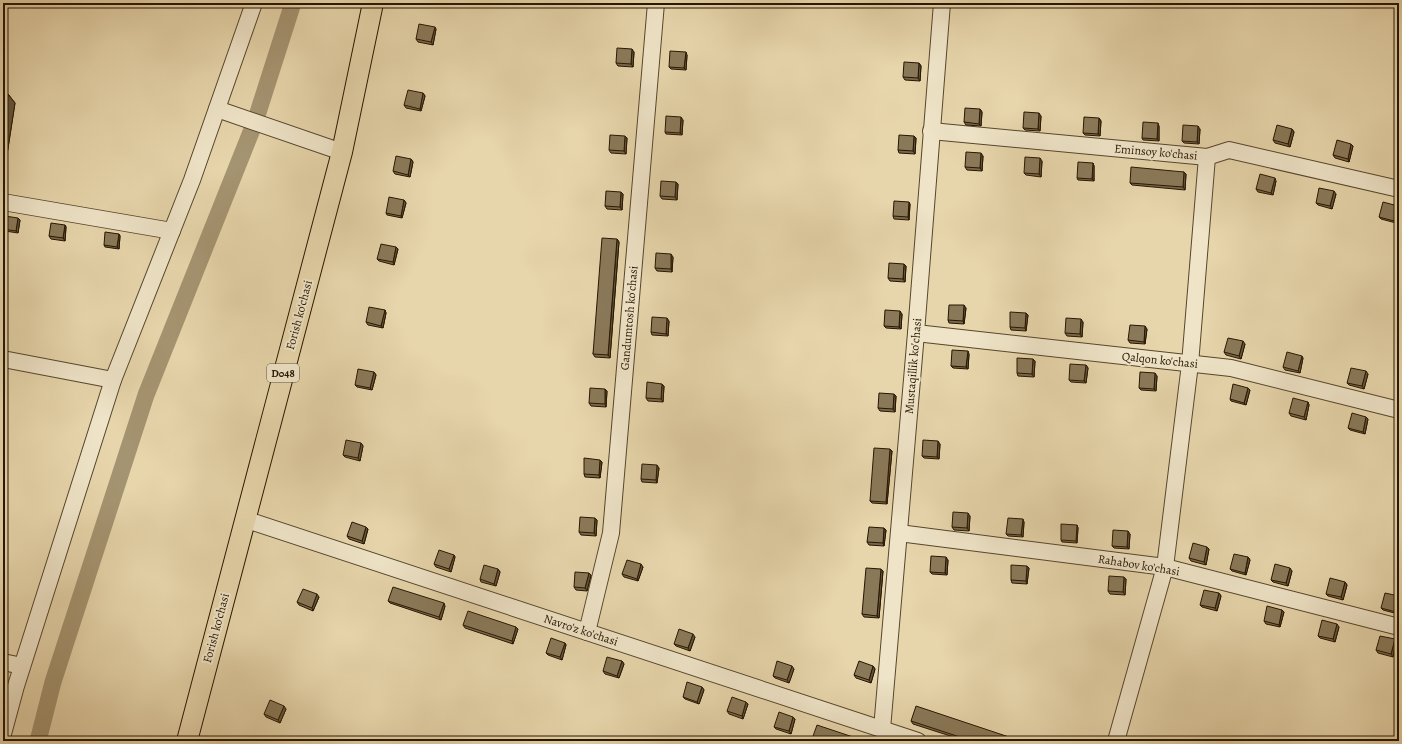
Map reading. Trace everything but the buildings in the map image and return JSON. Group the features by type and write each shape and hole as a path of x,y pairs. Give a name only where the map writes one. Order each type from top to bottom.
{"main road":[{"name":"Forish ko'chasi","path":"187,741 244,519 342,152 373,3"}],"street":[{"path":"3,734 22,666 113,380 192,180 254,3"},
{"name":"Gandumtosh ko'chasi","path":"587,632 611,533 656,3"},
{"name":"Mustaqillik ko'chasi","path":"882,729 916,333 942,3"},
{"path":"217,108 342,152"},
{"name":"Eminsoy ko'chasi","path":"931,131 1207,157 1229,150 1399,189"},
{"path":"1116,741 1165,567 1190,364 1207,157"},
{"path":"3,202 172,231"},
{"name":"Qalqon ko'chasi","path":"916,333 1231,368 1399,410"},
{"path":"3,359 113,380"},
{"name":"Navro'z ko'chasi","path":"244,519 918,741"},
{"name":"Rahabov ko'chasi","path":"899,533 1165,567 1399,627"},
{"path":"3,662 22,666"}],"waterway":[{"path":"38,741 53,682 146,395 255,122 293,3"}]}
